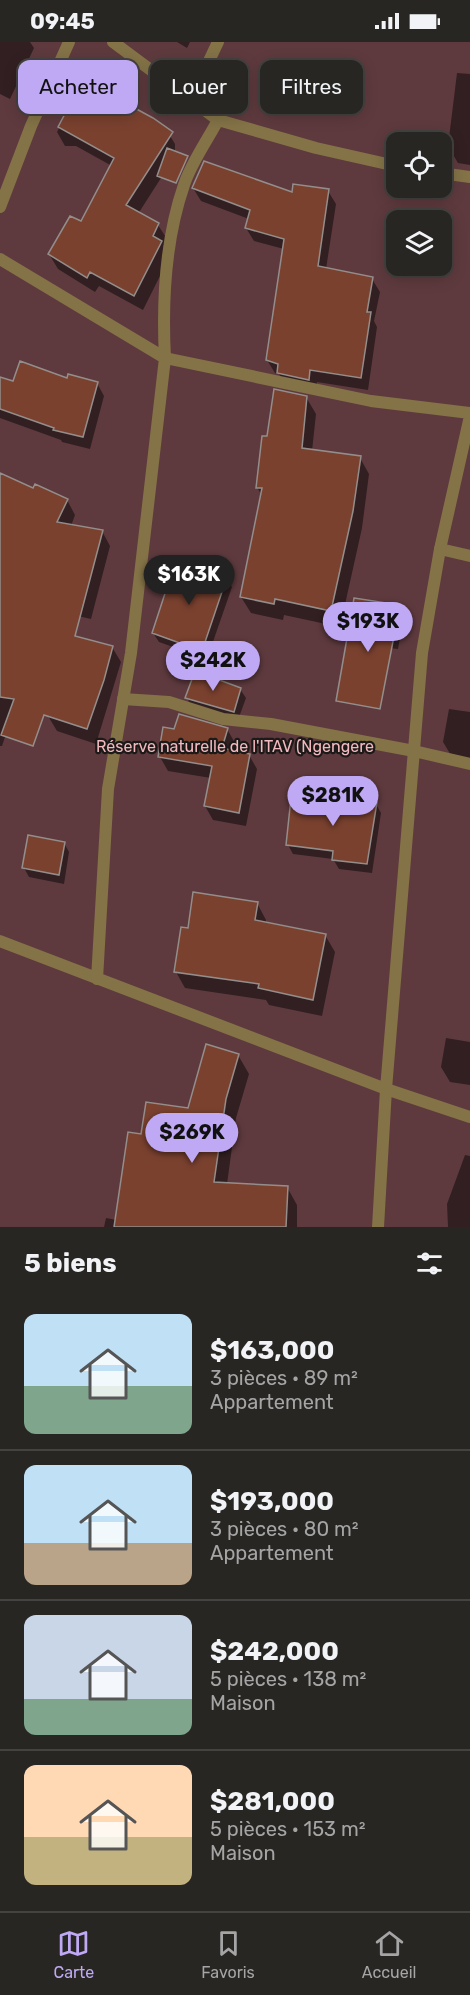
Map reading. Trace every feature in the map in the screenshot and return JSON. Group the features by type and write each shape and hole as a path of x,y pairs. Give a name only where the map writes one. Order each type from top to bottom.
{"street":[{"path":"0,207 31,126 69,42"},
{"path":"113,42 150,69"},
{"path":"209,60 218,42"},
{"path":"210,114 218,120 316,148 386,164"},
{"path":"97,978 108,789 131,653 165,358 163,319 172,227 184,183 218,120"},
{"path":"452,175 470,177"},
{"path":"0,260 165,358 371,401 470,415 440,549 422,653 386,1089 378,1227"},
{"path":"440,549 470,556"},
{"path":"123,699 169,702 223,719 271,724 470,764"},
{"path":"0,941 386,1089 470,1117"}],"green space":[{"name":"Réserve naturelle de l'ITAV (Ngengere","path":"0,42 470,42 470,1227 0,1227"}],"building":[{"path":"138,110 173,132 126,205 159,223 153,236 162,241 134,296 90,272 87,278 48,254 70,216 81,221 114,158 58,127 65,114 138,114"},
{"path":"167,148 188,156 176,183 157,176"},
{"path":"204,161 292,192 293,184 329,189 318,266 373,277 367,312 371,312 361,378 310,370 309,380 277,373 278,364 266,360 284,239 245,228 250,210 192,188"},
{"path":"20,361 67,378 68,374 98,382 83,437 53,430 54,428 0,409 0,377 13,381"},
{"path":"274,389 307,396 302,448 361,456 353,511 331,611 275,599 274,604 240,597 262,488 256,488 262,436 267,436"},
{"path":"0,473 33,488 35,484 68,499 57,522 103,530 75,636 113,646 104,680 87,729 44,715 33,746 1,735 14,699 0,697"},
{"path":"175,563 227,577 202,651 152,633"},
{"path":"354,598 400,605 380,709 336,701"},
{"path":"195,671 241,688 234,712 185,698"},
{"path":"179,714 228,728 222,748 250,754 239,813 204,806 212,766 158,757 163,727 174,729"},
{"path":"337,795 377,802 367,864 332,860 333,851 286,845 291,798 335,803"},
{"path":"28,835 65,842 59,875 22,868"},
{"path":"193,892 258,902 255,920 326,934 313,1000 258,988 259,984 174,972 181,927 188,928"},
{"path":"206,1044 239,1054 226,1099 214,1182 288,1186 286,1227 114,1227 128,1132 141,1134 146,1102 188,1108"}]}
